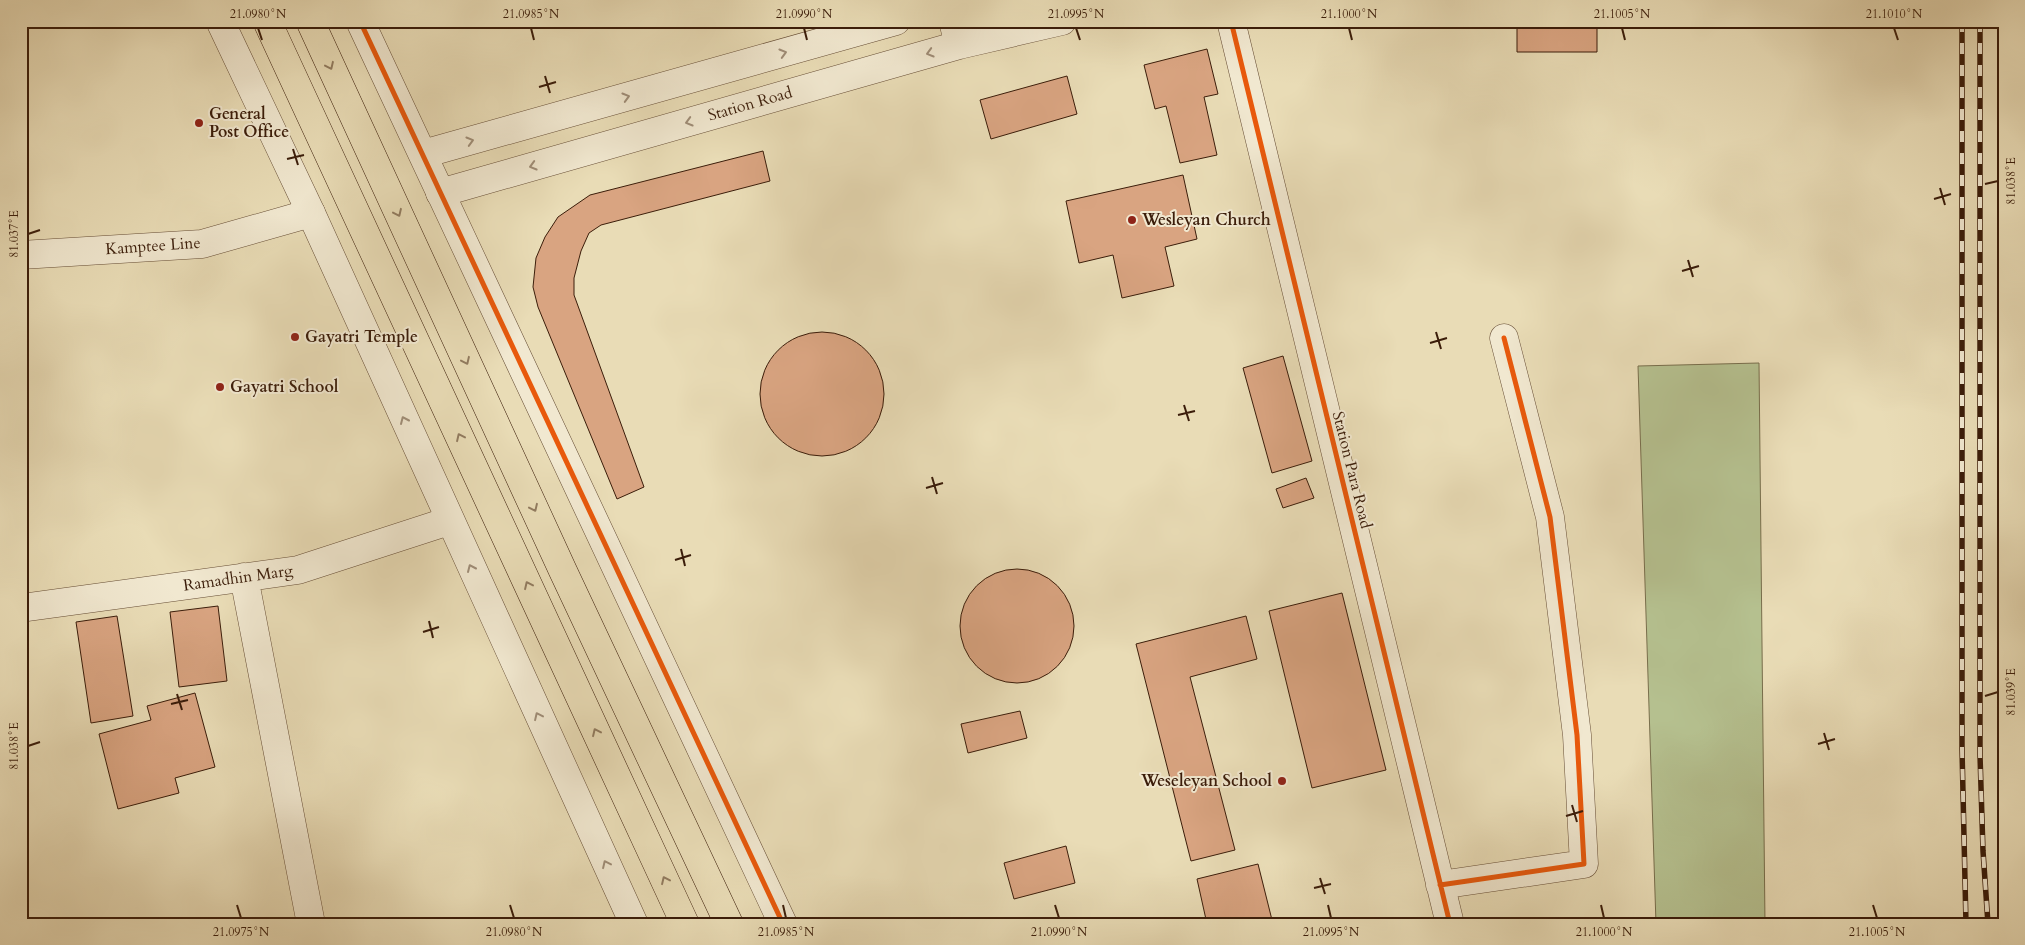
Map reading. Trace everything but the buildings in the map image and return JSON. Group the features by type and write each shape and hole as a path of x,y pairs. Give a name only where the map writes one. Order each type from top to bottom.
{"main road":[{"path":"267,21 685,924"},
{"path":"310,21 563,570 729,924"}],"street":[{"path":"220,21 311,213 449,521 634,924"},
{"path":"360,21 783,924"},
{"path":"423,154 896,21"},
{"name":"Station Road","path":"440,193 956,33 1062,21"},
{"name":"Station Para Road","path":"1230,21 1450,924"},
{"name":"Kamptee Line","path":"21,255 202,244 311,213"},
{"path":"1440,885 1584,864 1577,735 1550,517 1504,338"},
{"name":"Ramadhin Marg","path":"21,608 298,570 449,521"},
{"path":"244,578 311,924"}],"green space":[{"path":"1759,363 1765,924 1656,924 1638,366"}],"railway":[{"path":"1962,21 1962,749 1966,924"},
{"path":"1980,21 1980,755 1983,851 1988,924"}],"cycle path":[{"path":"360,21 783,924"},
{"path":"1231,21 1450,924"},
{"path":"1440,885 1584,864 1577,735 1550,517 1504,338"}],"place":[{"name":"General Post Office","path":"199,123"},
{"name":"Wesleyan Church","path":"1132,220"},
{"name":"Gayatri Temple","path":"295,337"},
{"name":"Gayatri School","path":"220,387"},
{"name":"Weseleyan School","path":"1282,781"}]}
